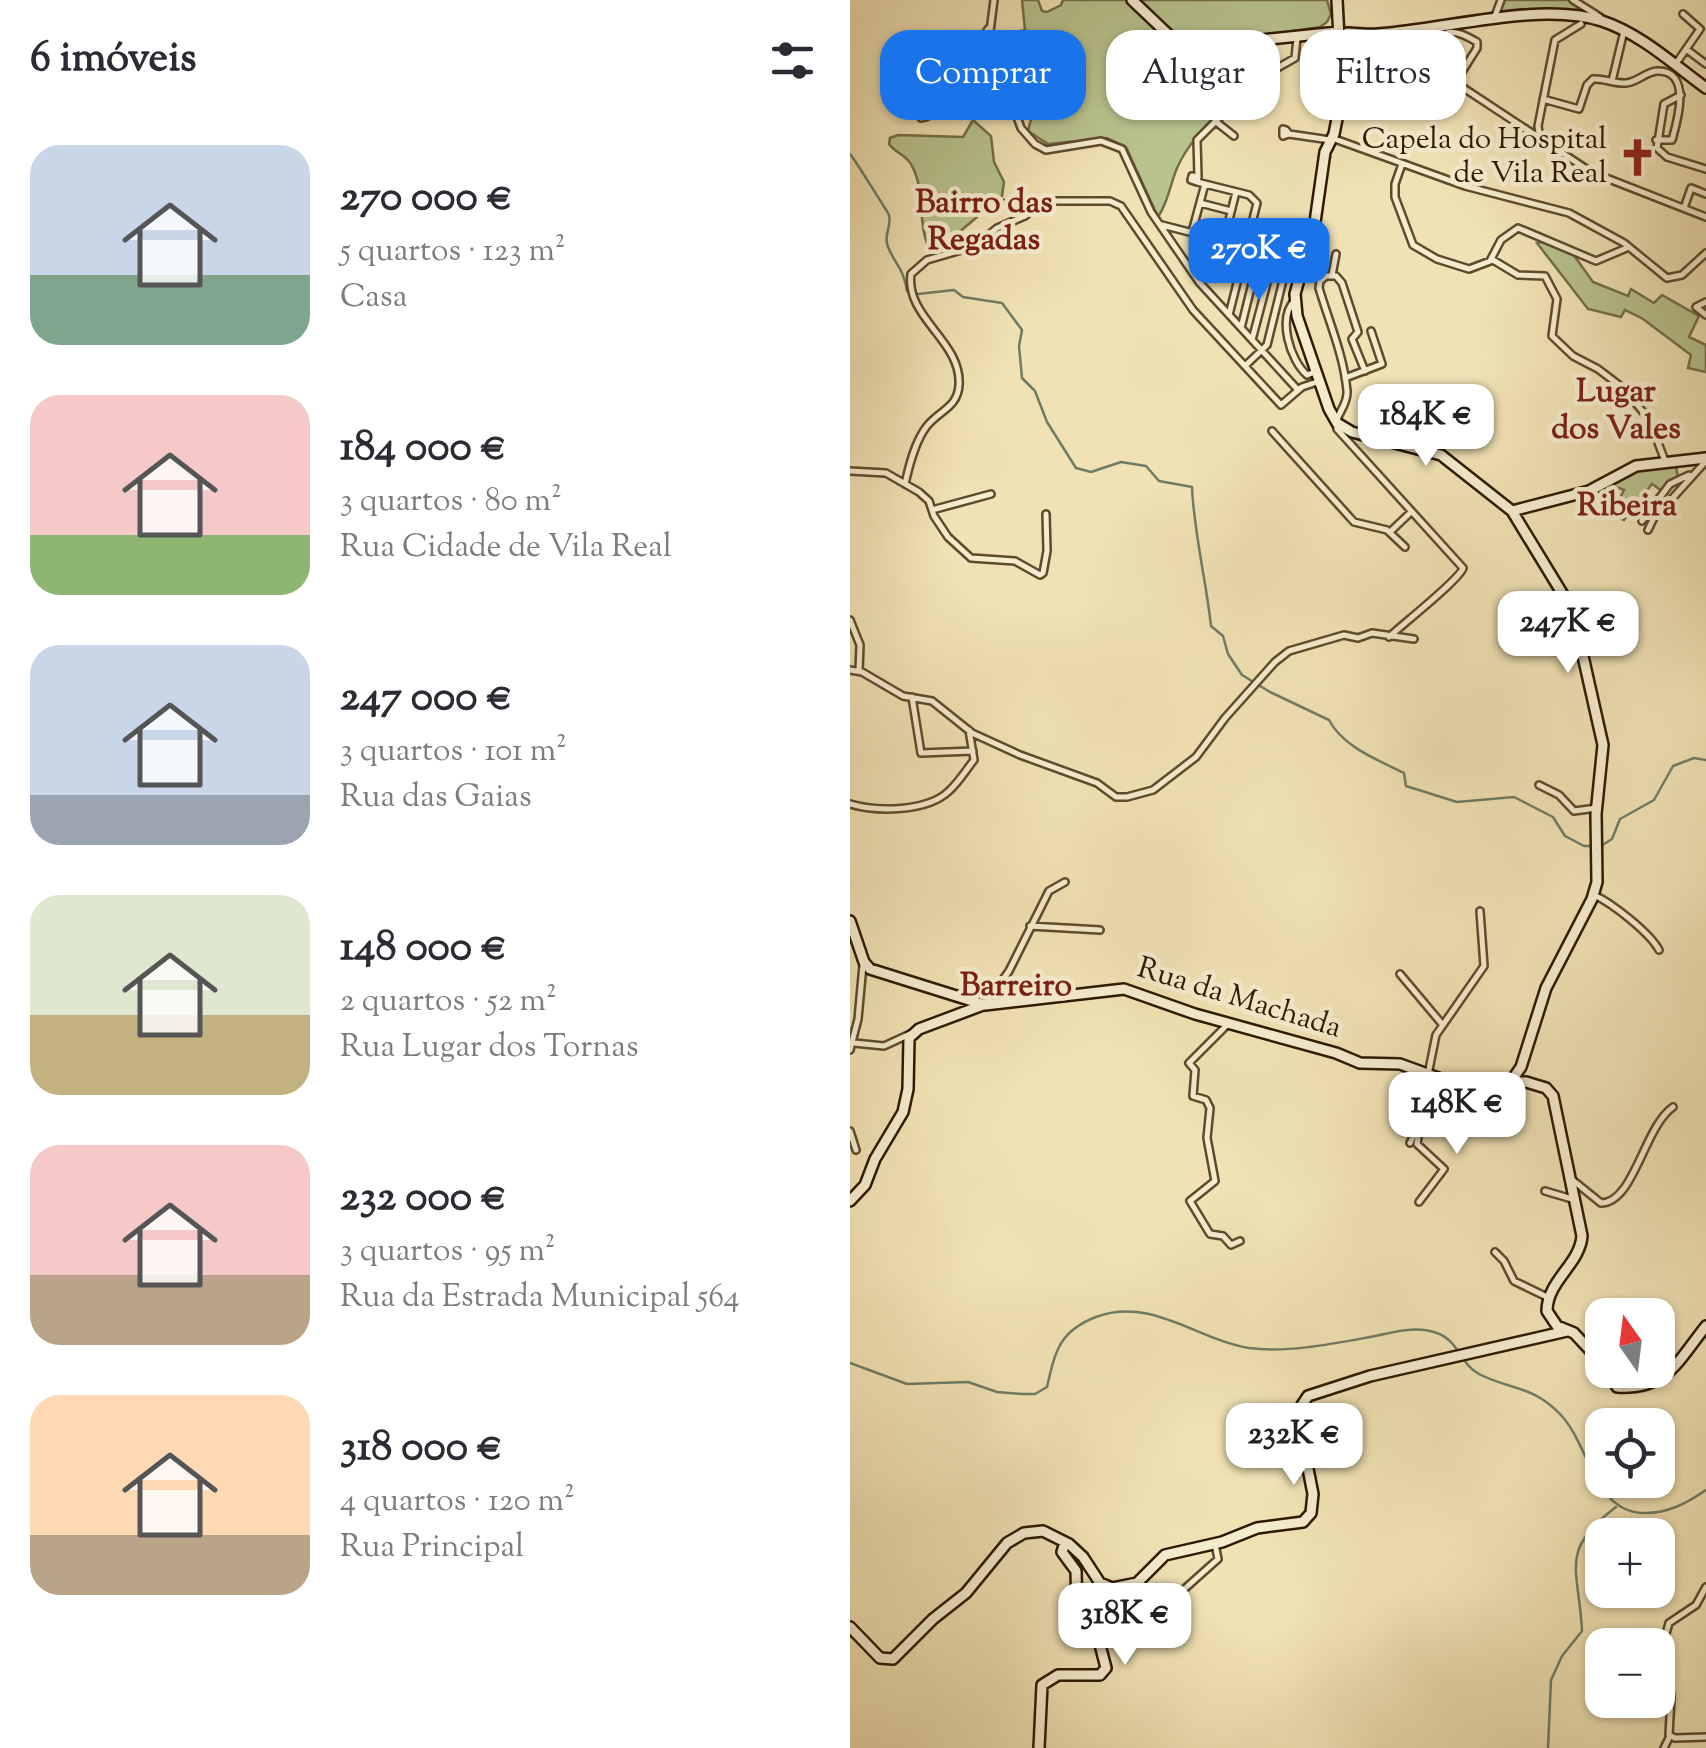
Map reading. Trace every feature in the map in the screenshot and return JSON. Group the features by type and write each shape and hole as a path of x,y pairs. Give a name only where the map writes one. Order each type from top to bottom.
{"street":[{"path":"994,0 989,39 994,65 1028,138 1046,150 1091,142 1116,146 1128,156 1159,224 1200,282 1298,390"},
{"path":"1132,0 1169,36 1192,46 1300,35"},
{"path":"1493,20 1501,0"},
{"path":"1573,0 1585,15"},
{"path":"1338,3 1343,30"},
{"path":"1675,65 1700,28 1683,14"},
{"path":"1414,30 1540,15 1585,15 1624,30 1706,88"},
{"path":"1540,139 1538,127 1555,40 1585,15"},
{"path":"988,30 993,22"},
{"path":"1612,81 1624,30"},
{"path":"1229,315 1257,203 1252,196 1198,179 1196,142 1258,78 1295,58 1297,35"},
{"path":"1466,35 1477,42 1478,48 1466,67"},
{"path":"1686,49 1706,64"},
{"path":"1544,100 1579,109 1590,82 1597,78 1630,82 1659,71 1674,80 1681,95 1672,140 1656,140"},
{"path":"1466,90 1593,174 1706,218"},
{"path":"1681,95 1664,104 1656,140 1665,156 1706,169"},
{"path":"1335,120 1325,152 1315,219 1298,275 1297,316 1339,422 1411,512 1457,559 1463,572 1389,637"},
{"path":"1215,121 1234,136"},
{"path":"1289,134 1331,139 1473,188 1557,208 1629,247 1671,278 1684,274 1706,253"},
{"path":"1402,164 1395,197 1413,244 1437,259 1469,269 1480,268 1490,261 1502,240 1518,228 1596,262 1629,247"},
{"path":"1192,232 1205,184"},
{"path":"1683,208 1691,188 1706,194"},
{"path":"1224,240 1236,192"},
{"path":"904,484 926,428 952,406 960,380 956,358 912,293 910,274 927,260 975,246 996,228 1025,216 1043,201"},
{"path":"998,204 1110,201 1124,212 1193,310 1281,405 1318,376"},
{"path":"1200,203 1231,211"},
{"path":"1159,224 1224,240 1264,235 1307,246"},
{"path":"1241,328 1264,235"},
{"path":"1332,275 1336,254"},
{"path":"1490,261 1497,261 1518,275 1537,274 1546,278 1557,302 1552,336 1573,356 1623,388 1649,419 1664,461"},
{"path":"1257,264 1298,275"},
{"path":"1252,340 1270,268"},
{"path":"1245,366 1267,345 1286,272"},
{"path":"1339,422 1347,401 1345,378 1319,288 1321,279 1332,275 1343,286 1358,332 1352,346 1365,371"},
{"path":"1706,302 1696,307 1706,314"},
{"path":"1345,378 1382,364 1371,332"},
{"path":"1339,422 1438,453 1512,510 1565,598 1576,625 1602,737 1594,895 1546,988 1521,1067 1512,1080"},
{"path":"1272,431 1354,522 1390,532 1404,546"},
{"path":"1512,510 1582,493 1631,467 1706,460"},
{"path":"1648,530 1660,505 1670,501 1706,460"},
{"path":"850,471 886,473 924,495 948,538 970,557 1011,560 1040,575 1047,551 1046,514"},
{"path":"1642,521 1672,482 1692,474"},
{"path":"932,510 991,494"},
{"path":"1390,532 1411,512"},
{"path":"850,620 860,646 859,671"},
{"path":"850,670 912,697 932,701 968,730 1020,756 1097,783 1113,796 1134,797 1154,790 1168,775 1196,757 1282,656 1304,645 1344,634 1414,639"},
{"path":"912,697 921,753 974,751"},
{"path":"850,804 885,810 936,800 974,760 968,730"},
{"path":"1538,785 1559,795 1574,811 1596,808"},
{"path":"850,921 864,962 851,1046 884,1046 985,1004 1009,971 1052,887 1065,882"},
{"path":"1594,895 1614,906 1660,950"},
{"path":"1410,1143 1434,1040 1484,966 1480,912"},
{"path":"1030,926 1100,930"},
{"path":"864,962 879,974 985,1004"},
{"path":"1400,974 1442,1024"},
{"name":"Rua da Machada","path":"985,1004 1108,989 1154,997 1228,1024 1336,1053 1360,1064 1396,1064 1448,1081 1526,1082"},
{"path":"850,1022 858,1019"},
{"path":"1228,1024 1189,1062 1195,1070 1193,1096 1210,1106 1207,1137 1216,1180 1190,1202 1210,1234 1222,1236 1230,1244 1240,1241"},
{"path":"852,1198 866,1182 904,1108 908,1084 906,1042 912,1033"},
{"path":"1521,1067 1526,1082 1546,1088 1553,1096 1575,1200 1581,1244 1547,1307 1552,1320 1566,1331"},
{"path":"1418,1202 1444,1168 1417,1144 1423,1117 1421,1106"},
{"path":"1570,1178 1599,1202 1616,1200 1656,1122 1672,1106"},
{"path":"850,1131 856,1150"},
{"path":"1545,1191 1575,1200"},
{"path":"1495,1252 1514,1281 1549,1298"},
{"path":"1547,1336 1552,1320"},
{"path":"1675,1365 1706,1326"},
{"path":"850,1627 878,1656 891,1660 964,1594 1012,1539 1041,1531 1083,1556 1100,1583 1110,1588 1137,1582 1163,1556 1215,1544 1257,1528 1299,1523 1309,1516 1313,1485 1299,1420 1308,1396 1374,1375 1566,1331 1573,1332 1585,1345"},
{"path":"1039,1748 1042,1684 1056,1675 1096,1676 1105,1670 1096,1629 1077,1610 1076,1571 1062,1552 1065,1542"},
{"path":"1178,1607 1180,1593 1218,1560 1215,1544"},
{"path":"1664,1748 1670,1736 1665,1630 1672,1620 1696,1605 1706,1588"},
{"path":"1696,1605 1706,1608"},
{"path":"1670,1736 1706,1737"}],"green space":[{"path":"1022,0 1038,0 1042,11 1047,12 1063,0 1128,0 1162,30 1106,30 1106,120 1211,120 1178,166 1158,217 1126,147 1107,138 1048,144 1028,131 1031,120 1086,120 1086,30 1025,30"},
{"path":"1137,0 1327,0 1331,14 1320,27 1280,33 1171,30"},
{"path":"1503,0 1568,0 1579,7 1577,12 1496,16"},
{"path":"973,120 991,136 994,162 1004,182 1002,196 932,255 924,232 916,177 910,162 889,144 890,138 963,137"},
{"path":"1544,241 1573,254 1593,282 1628,296 1631,289 1654,303 1662,295 1699,316 1689,337 1706,345 1706,372 1688,368 1691,355 1643,319 1625,310 1621,317 1588,309 1537,243"},
{"path":"1675,462 1678,477 1662,491 1652,484 1624,520 1598,509 1619,500 1624,490 1608,484 1627,472"}],"waterway":[{"path":"850,154 889,215 887,243 907,291 918,294 954,290 963,297 1002,303 1022,330 1022,378 1035,391 1047,422 1076,468 1091,472 1121,462 1146,466 1159,481 1192,487 1211,626 1223,636 1228,654 1242,675 1329,720 1352,745 1404,773 1406,786 1457,802 1514,797 1553,817 1565,836 1584,846 1593,846"},
{"path":"1601,846 1612,839 1620,819 1654,800 1673,766 1694,758 1706,760"},
{"path":"850,1363 907,1384 968,1382 997,1392 1035,1394 1047,1387 1056,1353 1066,1336 1096,1317 1116,1312 1155,1315 1230,1344 1264,1349 1310,1347 1403,1330 1428,1331 1450,1341 1479,1374 1550,1405 1570,1427 1603,1489 1626,1509 1660,1512 1706,1490"},
{"path":"1548,1748 1551,1680 1562,1656 1582,1631 1576,1576 1579,1549 1598,1522 1616,1507"}],"place":[{"name":"Capela do Hospital de Vila Real","path":"1637,157"}],"district":[{"name":"Bairro das Regadas","path":"984,222"},
{"name":"Lugar dos Vales","path":"1616,412"},
{"name":"Ribeira","path":"1627,507"},
{"name":"Barreiro","path":"1016,987"}]}
